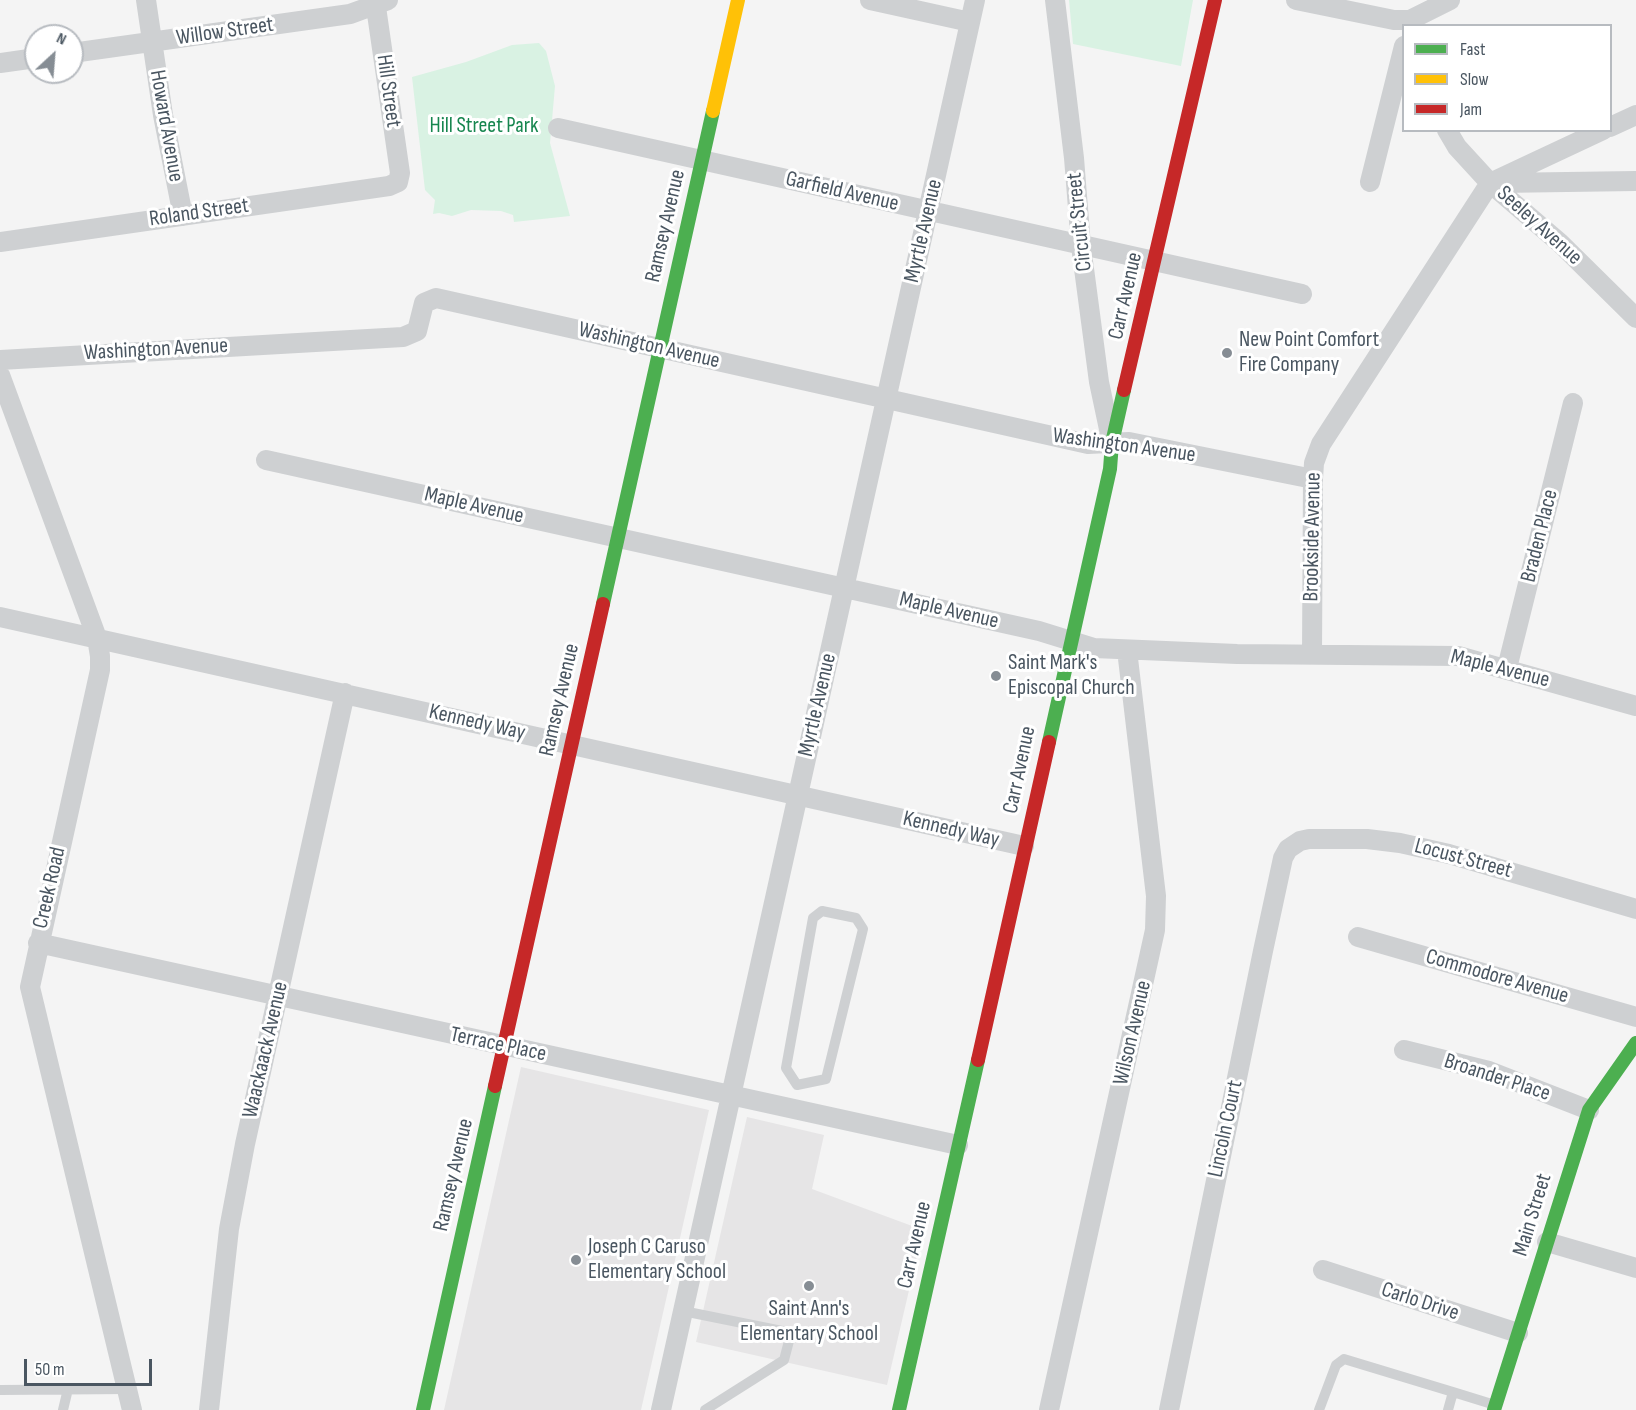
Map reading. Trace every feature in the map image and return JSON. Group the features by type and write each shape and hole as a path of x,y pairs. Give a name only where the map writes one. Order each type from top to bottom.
{"street":[{"name":"Howard Avenue","path":"146,0 183,216"},
{"name":"Ramsey Avenue","path":"423,1410 738,0"},
{"path":"870,0 970,22"},
{"name":"Myrtle Avenue","path":"661,1410 975,0"},
{"name":"Circuit Street","path":"1055,0 1074,158 1081,246 1099,382 1112,443"},
{"name":"Carr Avenue","path":"899,1410 1110,469 1112,443 1215,0"},
{"path":"1296,0 1409,23 1450,0"},
{"path":"1409,23 1414,0"},
{"name":"Willow Street","path":"84,51 339,15 380,2"},
{"name":"Hill Street","path":"380,2 400,173 398,182"},
{"path":"1370,182 1402,53"},
{"path":"0,63 24,60"},
{"path":"1612,127 1636,115"},
{"name":"Garfield Avenue","path":"558,128 1302,294"},
{"name":"Seeley Avenue","path":"1448,132 1457,147 1490,183 1560,243 1636,318"},
{"path":"1490,183 1599,132"},
{"path":"1490,183 1636,181"},
{"name":"Roland Street","path":"0,242 389,186 398,182"},
{"name":"Brookside Avenue","path":"1312,653 1313,479 1314,463 1321,444 1490,183"},
{"name":"Washington Avenue","path":"0,360 403,337 417,331 424,303 436,298 1088,444 1129,442 1313,479"},
{"name":"Creek Road","path":"0,375 97,638 100,670 30,987 129,1389 132,1410"},
{"name":"Braden Place","path":"1507,668 1573,403"},
{"name":"Maple Avenue","path":"266,460 844,588 1070,640 1094,648 1257,655 1312,653 1448,655 1507,668 1636,706"},
{"name":"Kennedy Way","path":"0,617 1024,846"},
{"name":"Wilson Avenue","path":"1049,1410 1155,930 1156,896 1127,650"},
{"name":"Waackaack Avenue","path":"209,1410 230,1228 278,996 345,693"},
{"name":"Locust Street","path":"1287,849 1300,841 1309,839 1367,839 1400,843 1449,854 1636,909"},
{"name":"Lincoln Court","path":"1169,1410 1263,951 1283,858 1287,849"},
{"name":"Commodore Avenue","path":"1358,937 1636,1017"},
{"name":"Terrace Place","path":"38,943 504,1047 732,1093 958,1145"},
{"name":"Main Street","path":"1494,1408 1589,1110 1614,1071 1636,1043"},
{"name":"Broander Place","path":"1404,1050 1489,1071 1589,1110"},
{"path":"1547,1242 1636,1268"},
{"name":"Carlo Drive","path":"1323,1270 1518,1333"}],"lane":[{"path":"792,1108 797,1085 786,1068 813,918 822,911 856,918 863,929 826,1079 797,1085"},
{"path":"683,1311 782,1331 789,1341 784,1359 705,1410"},
{"path":"1319,1410 1336,1365 1344,1359 1453,1392 1494,1408"},
{"path":"63,1410 68,1389"},
{"path":"0,1390 129,1389"},
{"path":"1448,1410 1453,1392"}],"shaded area":[{"name":"Joseph C Caruso Elementary School","path":"521,1067 709,1110 641,1410 444,1410"},
{"name":"Saint Ann's Elementary School","path":"747,1117 824,1135 812,1189 923,1230 887,1385 696,1342"}],"green space":[{"path":"1069,0 1193,0 1181,66 1073,44"},
{"name":"Hill Street Park","path":"539,43 546,51 555,86 550,143 570,216 514,222 513,215 501,211 471,210 452,216 433,214 435,200 425,190 412,77 466,62 512,45"}],"traffic: fast":[{"path":"603,604 713,111"},
{"path":"1049,742 1110,469 1112,443 1124,390"},
{"path":"1494,1410 1589,1110 1636,1043"},
{"path":"899,1410 978,1060"},
{"path":"423,1410 495,1086"}],"traffic: slow":[{"path":"713,111 738,0"}],"traffic: jam":[{"path":"1124,390 1215,0"},
{"path":"495,1086 603,604"},
{"path":"978,1060 1049,742"}],"place":[{"name":"New Point Comfort Fire Company","path":"1227,353"},
{"name":"Saint Mark's Episcopal Church","path":"996,676"},
{"name":"Joseph C Caruso Elementary School","path":"576,1260"},
{"name":"Saint Ann's Elementary School","path":"809,1286"}]}
